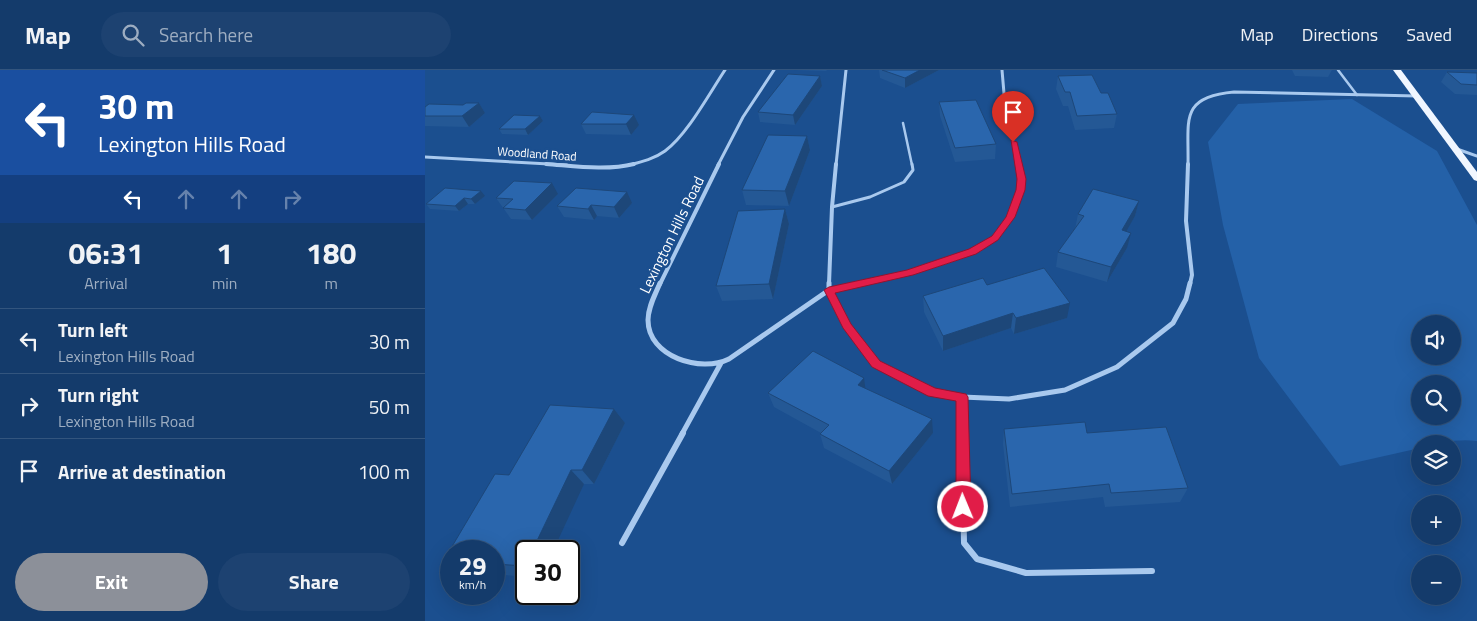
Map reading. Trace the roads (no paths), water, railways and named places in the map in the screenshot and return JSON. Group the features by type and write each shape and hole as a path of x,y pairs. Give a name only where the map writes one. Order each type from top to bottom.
{"main road":[{"path":"1397,70 1477,178"}],"street":[{"name":"Woodland Road","path":"425,157 594,167 622,167 647,161 665,151 682,133 725,70"},
{"name":"Lexington Hills Road","path":"721,363 700,364 673,357 655,343 648,321 651,304 675,251 743,117 774,70"},
{"path":"622,543 721,363 829,290 909,273 973,252 995,238 1010,217 1021,190 1021,179 1005,105 1002,70"},
{"path":"847,71 832,206 829,290 847,326 876,364 932,393 962,397 1009,399 1065,390 1117,367 1173,323 1186,299 1191,275 1186,221 1189,117 1198,101 1214,94 1235,92 1417,96"},
{"path":"1457,149 1477,156"},
{"path":"962,397 964,543 977,559 1026,573 1152,571"}],"lane":[{"path":"1338,70 1357,95"},
{"path":"832,206 871,197 904,182 913,170 903,123"}]}
